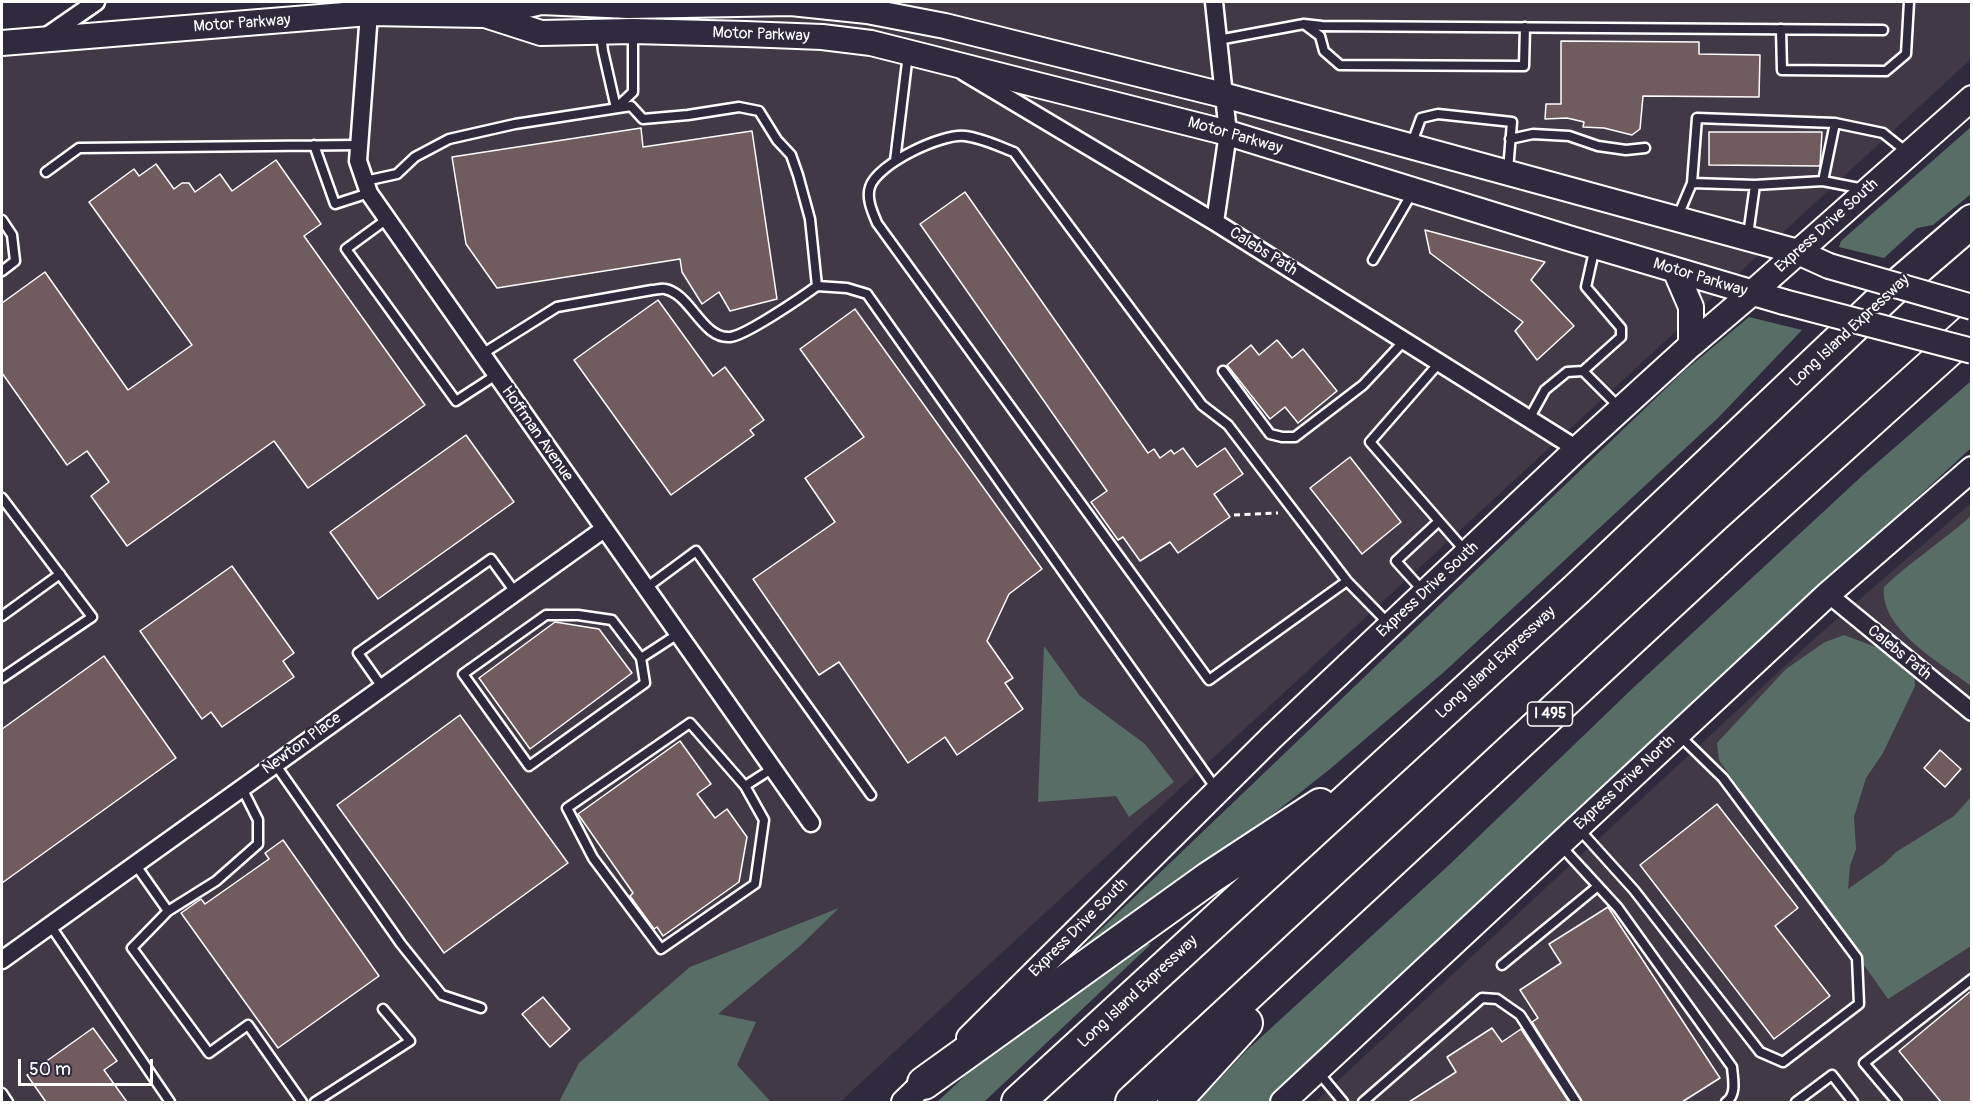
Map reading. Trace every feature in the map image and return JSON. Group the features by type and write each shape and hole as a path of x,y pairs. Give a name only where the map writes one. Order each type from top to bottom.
{"highway":[{"name":"Long Island Expressway","path":"1018,1102 1578,588 1892,290 1971,221"},
{"name":"I 495","path":"1132,1102 1736,542 1971,329"},
{"path":"1174,1102 1228,1041 1508,753"},
{"path":"914,1093 1209,878 1304,814 1377,772"}],"main road":[{"name":"Motor Parkway","path":"2,43 369,13 483,15 541,2 638,4 790,2 867,11 945,26 1223,95 1798,252 1829,266 1971,307"},
{"path":"790,2 822,37"},
{"path":"898,2 945,26"},
{"name":"Motor Parkway","path":"483,15 541,33 633,31 822,37 871,43 1228,133 1752,293 1971,351"},
{"name":"Express Drive South","path":"914,1093 1217,790 1577,449 1691,345 1971,98"},
{"path":"1675,270 1692,307 1691,345"},
{"name":"Express Drive North","path":"1283,1102 1827,594 1971,469"}],"street":[{"path":"43,39 96,2"},
{"path":"1214,2 1228,133 1215,222"},
{"name":"Hoffman Avenue","path":"369,13 358,161 367,187 387,219 811,823"},
{"name":"Calebs Path","path":"945,61 1215,222 1577,449"},
{"name":"Newton Place","path":"2,960 604,529"},
{"name":"Calebs Path","path":"1827,594 1971,712"}],"lane":[{"path":"1781,29 1782,70 1886,71 1906,54 1909,2"},
{"path":"1218,40 1304,24 1322,26 1883,30"},
{"path":"1304,24 1320,36 1324,51 1340,65 1524,66 1525,27"},
{"path":"616,108 633,92 633,31"},
{"path":"601,32 616,108"},
{"path":"895,161 908,53"},
{"path":"314,145 335,204 397,174 415,157 449,139 515,124 631,106 643,118 688,115 739,107 759,111 777,140 791,155 798,175 810,219 817,286"},
{"path":"1411,147 1421,118 1438,114 1512,122 1508,173"},
{"path":"1677,220 1692,183 1696,118 1835,123 1883,133 1909,154"},
{"path":"1823,181 1835,123"},
{"path":"1510,139 1533,134 1569,136 1598,146 1626,150 1645,148"},
{"path":"1347,581 1209,680 877,223 870,206 869,189 876,176 895,161 944,138 963,136 1014,152 1202,405 1228,425 1347,581 1391,626"},
{"path":"46,172 79,148 360,145"},
{"path":"1692,183 1755,185 1823,181 1868,190"},
{"path":"1748,238 1755,185"},
{"path":"1372,260 1414,190"},
{"path":"387,219 346,249 456,401 496,375"},
{"path":"2,220 12,235 15,261 2,271"},
{"path":"1529,419 1545,390 1567,372 1583,371 1621,337 1621,328 1586,287 1595,246"},
{"path":"482,354 557,307 665,288 678,295 715,334 731,337 788,306 817,286 847,288 867,294 1217,790"},
{"path":"1223,372 1270,434 1295,437 1363,385 1404,341"},
{"path":"1439,363 1370,442 1467,553"},
{"path":"1583,371 1621,409"},
{"path":"2,498 93,616 2,678"},
{"path":"1426,593 1396,561 1439,521"},
{"path":"646,588 696,551 871,795"},
{"path":"382,687 358,653 491,559 515,592"},
{"path":"2,616 60,574"},
{"path":"546,615 578,615 612,620 641,658 645,683 529,766 463,674 546,615"},
{"path":"641,658 678,634"},
{"path":"690,723 745,786 764,820 755,884 661,949 594,858 567,808 690,723"},
{"path":"1577,827 1634,890 1760,1052 1783,1062 1859,1004 1857,958 1723,777 1678,734"},
{"path":"275,764 401,944 442,995 481,1008"},
{"path":"745,786 773,768"},
{"path":"242,788 258,820 258,844 216,880 168,911 132,948 208,1053 248,1025 303,1102"},
{"path":"1559,844 1622,912 1732,1067 1733,1092 1726,1102"},
{"path":"135,864 168,911"},
{"path":"1502,965 1598,886"},
{"path":"50,924 170,1102"},
{"path":"1897,1102 1864,1063 1971,979"},
{"path":"1363,1102 1482,998 1497,999 1520,1015 1576,1102"},
{"path":"315,1102 410,1041 382,1008"},
{"path":"1317,1070 1343,1102"},
{"path":"1796,1102 1832,1075 1853,1102"},
{"path":"2,1093 8,1102"}],"path":[{"path":"1234,515 1285,511"}],"shaded area":[{"path":"381,2 1971,2 1971,59 840,1102 2,1102 2,34"},
{"path":"1971,503 1971,1102 1315,1102 1814,639"}],"green space":[{"path":"1971,127 1971,194 1933,225 1917,228 1884,258 1839,247 1841,241"},
{"path":"1749,317 1802,330 1718,418 1444,672 1330,769 1206,867 1081,958 1077,952 1683,372"},
{"path":"1971,381 1971,448 1270,1102 1198,1102 1246,1051 1449,865 1633,688 1862,476"},
{"path":"1971,516 1971,686 1929,656 1901,631 1891,617 1885,602 1884,587"},
{"path":"1844,635 1889,652 1914,672 1915,686 1883,753 1866,778 1854,817 1856,849 1850,866 1848,889 1885,863 1896,852 1954,816 1971,797 1971,946 1888,999 1719,760 1717,743 1786,669 1825,642"},
{"path":"1044,646 1080,696 1145,744 1174,782 1129,817 1116,796 1038,802"},
{"path":"839,908 799,947 718,1014 756,1022 737,1065 771,1102 559,1102 579,1063 690,967"},
{"path":"1147,939 1150,945 984,1102 937,1102 981,1061"}],"building":[{"path":"1561,41 1699,42 1699,54 1760,55 1759,97 1643,96 1640,129 1632,135 1604,128 1583,127 1584,122 1567,118 1545,119 1546,104 1561,104"},
{"path":"641,128 643,147 752,131 777,299 730,311 719,292 702,304 682,272 680,259 497,288 466,244 452,157"},
{"path":"1709,132 1822,132 1820,166 1709,165"},
{"path":"276,160 321,224 304,236 425,405 308,488 274,441 127,546 91,496 109,482 87,451 67,465 2,373 2,303 45,272 128,390 192,345 89,202 134,169 139,176 156,164 174,189 182,183 189,183 195,192 220,174 232,191"},
{"path":"965,192 1148,453 1154,449 1160,458 1171,450 1174,454 1183,448 1197,467 1225,448 1243,474 1214,494 1230,517 1178,553 1170,542 1140,561 1123,537 1118,540 1091,502 1107,491 920,224"},
{"path":"1425,230 1545,262 1531,280 1574,326 1537,360 1515,331 1523,322 1430,253"},
{"path":"658,300 713,376 725,367 764,420 750,430 754,435 671,495 574,360"},
{"path":"855,309 1042,569 1009,594 987,641 1013,678 1005,683 1023,709 957,755 945,737 908,763 839,662 819,675 753,579 835,522 805,478 864,437 800,349"},
{"path":"1277,340 1292,358 1303,349 1337,391 1298,423 1285,407 1270,419 1227,365 1251,345 1259,355"},
{"path":"466,435 514,502 378,599 330,532"},
{"path":"1350,457 1401,522 1362,554 1310,488"},
{"path":"232,566 294,653 283,661 294,677 222,727 211,712 202,719 140,631"},
{"path":"555,622 599,629 632,673 530,749 479,678"},
{"path":"104,656 176,758 2,883 2,729"},
{"path":"460,715 568,863 444,953 337,805"},
{"path":"680,741 711,784 697,794 715,818 727,809 747,837 739,882 663,936 657,927 654,929 630,896 633,893 578,814"},
{"path":"1940,750 1961,769 1945,787 1924,768"},
{"path":"1717,804 1798,908 1775,926 1830,996 1774,1039 1640,865"},
{"path":"283,840 379,976 278,1048 181,913 201,899 205,904 269,859 265,853"},
{"path":"1608,907 1720,1078 1682,1102 1582,1102 1532,1022 1538,1018 1520,990 1561,963 1549,944"},
{"path":"1971,991 1971,1102 1941,1102 1899,1051"},
{"path":"543,997 570,1029 550,1047 522,1014"},
{"path":"93,1028 117,1061 104,1070 127,1102 46,1102 27,1075"},
{"path":"1492,1028 1502,1042 1521,1029 1569,1102 1409,1102 1456,1072 1447,1057"}]}
